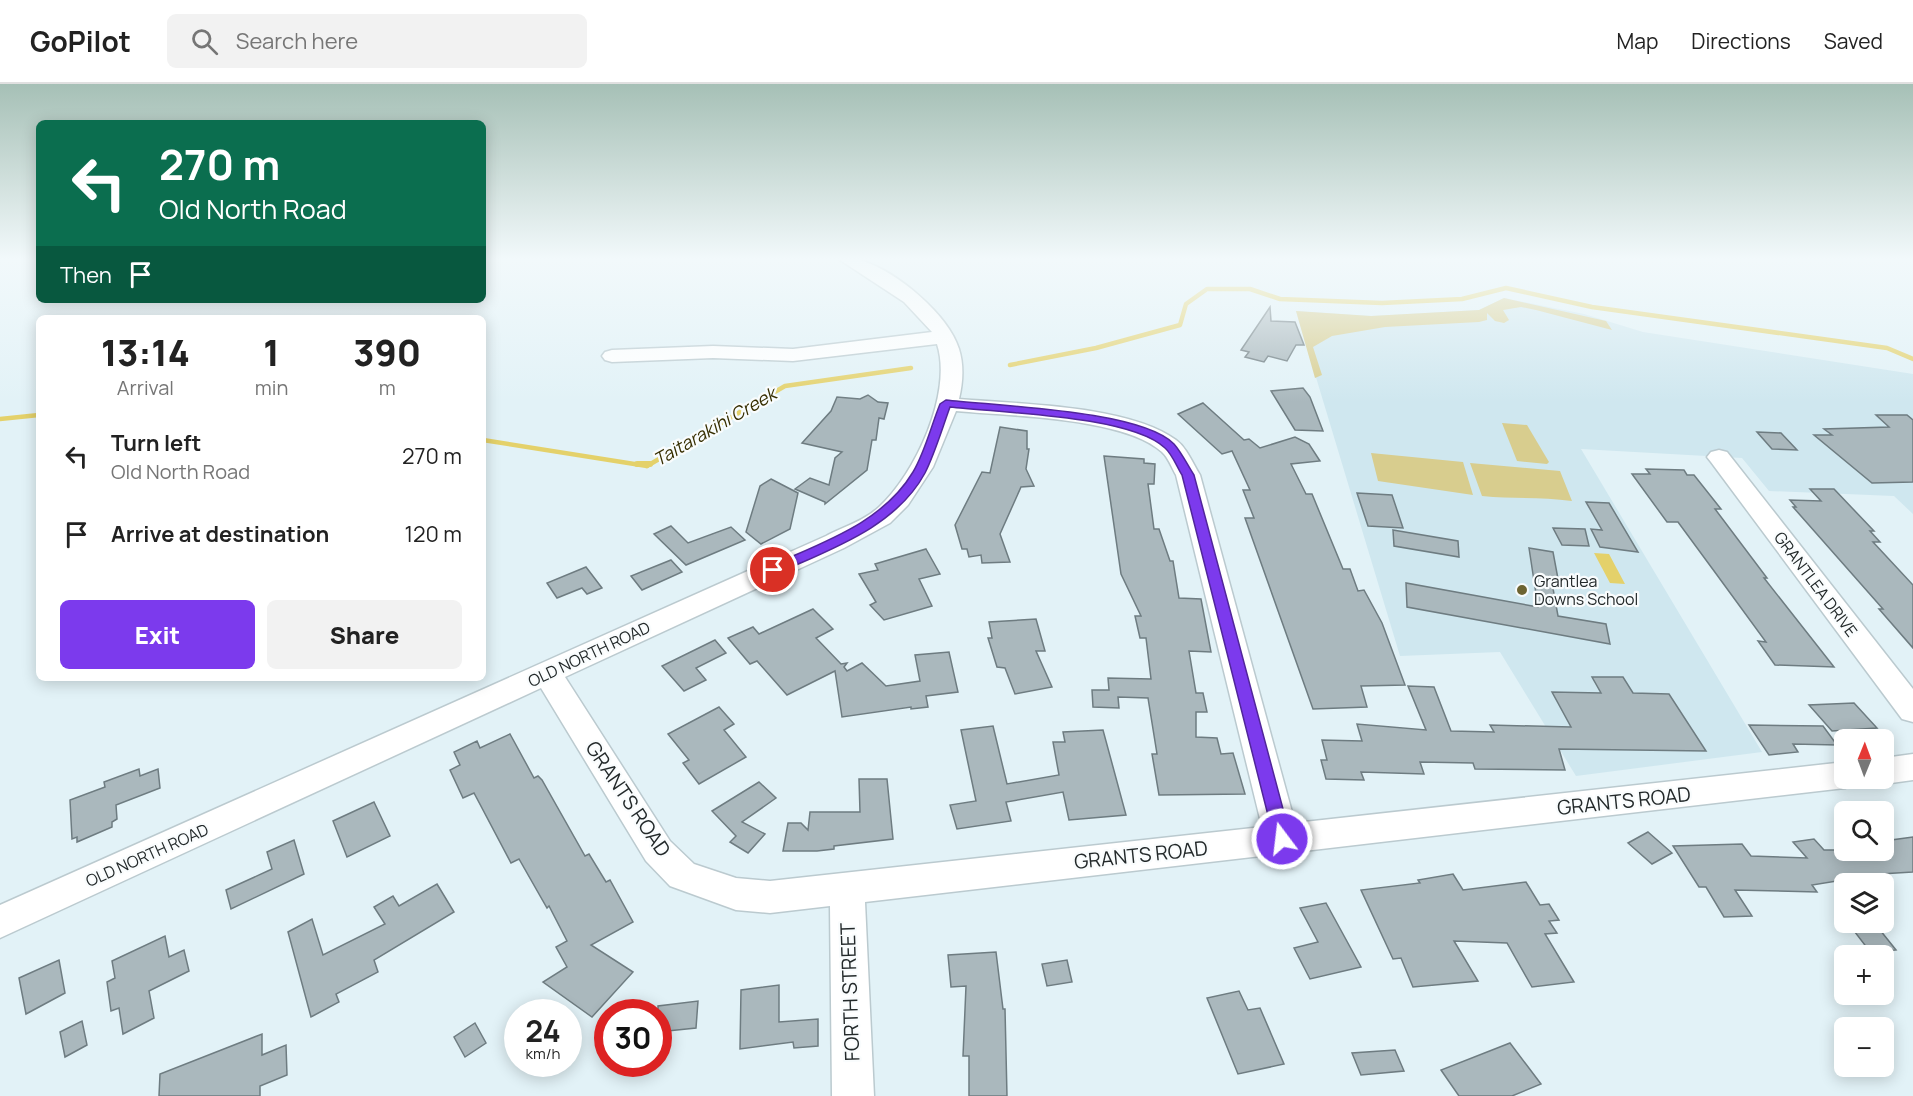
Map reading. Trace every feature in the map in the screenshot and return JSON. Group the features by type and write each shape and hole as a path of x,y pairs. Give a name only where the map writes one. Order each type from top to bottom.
{"street":[{"name":"OLD NORTH ROAD","path":"0,922 835,542 886,513 919,473 946,404 953,372 944,337 934,321 920,307"},
{"path":"612,356 713,352 794,356 944,337"},
{"path":"946,404 1105,420 1142,431 1170,446 1188,475 1282,839"},
{"name":"GRANTLEA DRIVE","path":"1719,457 1913,711"},
{"name":"GRANTS ROAD","path":"547,673 658,851 682,875 736,894 770,897 1834,776"},
{"path":"1894,770 1913,768"},
{"name":"FORTH STREET","path":"847,888 853,1096"}],"shaded area":[{"name":"Grantlea Downs School","path":"1485,307 1550,307 1584,314 1643,332 1913,374 1913,514 1894,496 1769,491 1742,458 1581,449 1762,752 1576,776 1500,652 1400,656 1296,311 1371,316 1479,310"},
{"path":"1485,307 1520,307 1503,310 1509,320 1504,323 1495,321 1487,313 1487,320 1479,322 1385,327 1332,336 1313,347 1322,375 1315,378 1296,311 1371,316 1479,310"},
{"path":"1522,307 1545,307 1606,321 1612,330"},
{"path":"1502,423 1527,425 1549,462 1547,464 1517,461"},
{"path":"1371,453 1463,462 1473,495 1378,481"},
{"path":"1470,463 1560,471 1572,501 1482,496"},
{"path":"1594,553 1609,554 1625,584 1610,583"}],"building":[{"path":"1270,307 1271,321 1295,322 1304,345 1296,345 1287,361 1268,356 1264,362 1245,357 1249,352 1241,350"},
{"path":"1303,388 1310,397 1323,431 1295,430 1271,391"},
{"path":"868,395 878,402 888,403 884,419 879,418 876,440 872,440 867,470 825,504 795,489 810,478 829,485 835,458 842,452 802,443 831,411 837,397 860,399"},
{"path":"1203,403 1244,440 1249,439 1260,448 1295,437 1309,444 1320,461 1291,464 1306,494 1312,494 1343,569 1350,569 1358,591 1364,590 1382,623 1405,685 1361,686 1367,707 1313,709 1245,518 1254,518 1243,490 1250,490 1232,451 1222,454 1178,414"},
{"path":"1876,415 1907,415 1913,420 1913,482 1872,483 1814,435 1832,435 1824,429 1889,427"},
{"path":"1000,427 1027,431 1027,449 1029,449 1026,469 1034,486 1021,487 1000,534 1010,562 982,563 981,555 969,557 967,549 962,549 955,525 982,472 990,473"},
{"path":"1757,432 1781,433 1797,450 1772,449"},
{"path":"1104,456 1144,459 1144,463 1155,464 1154,484 1148,484 1154,529 1159,529 1170,561 1173,561 1179,598 1201,599 1211,652 1189,651 1196,693 1203,693 1207,712 1196,712 1196,737 1217,738 1221,754 1233,753 1245,794 1159,795 1152,754 1157,754 1148,698 1118,697 1119,708 1093,707 1092,690 1109,690 1108,678 1151,679 1146,638 1140,638 1135,616 1141,616 1121,574"},
{"path":"1646,469 1684,470 1687,475 1694,475 1721,509 1715,509 1767,578 1764,578 1834,667 1775,665 1758,641 1766,642 1678,522 1667,522 1632,474 1650,474"},
{"path":"771,479 798,493 790,529 761,544 746,532 760,486"},
{"path":"1810,489 1834,489 1874,531 1870,531 1880,542 1873,542 1913,585 1913,648 1879,609 1883,609 1793,507 1796,507 1790,500 1821,501"},
{"path":"1357,493 1392,495 1403,528 1368,526"},
{"path":"1586,502 1609,503 1638,552 1600,547 1591,529 1602,530"},
{"path":"671,526 688,543 731,527 745,540 686,565 654,534"},
{"path":"1553,528 1585,529 1589,546 1562,545"},
{"path":"1393,530 1458,541 1459,557 1394,546"},
{"path":"1529,548 1553,552 1559,584 1552,583 1558,616 1606,624 1610,644 1407,607 1406,583 1538,607"},
{"path":"926,549 940,574 919,579 932,606 884,620 870,605 876,602 859,574 878,570 875,564"},
{"path":"671,560 682,572 642,590 631,576"},
{"path":"586,567 602,588 587,594 582,588 557,598 547,583"},
{"path":"813,609 833,629 816,638 841,664 847,663 844,667 847,671 862,663 886,686 920,681 915,655 949,652 958,692 926,696 928,707 911,709 911,707 842,717 835,671 787,695 757,661 750,664 728,638 753,627 759,634"},
{"path":"1036,619 1045,651 1036,651 1052,687 1015,694 1005,668 997,667 988,638 992,638 989,622"},
{"path":"715,640 726,653 696,668 706,680 684,691 662,666"},
{"path":"1592,677 1623,677 1633,693 1669,694 1706,751 1559,749 1565,770 1475,769 1473,763 1420,762 1424,774 1361,772 1364,780 1326,779 1321,760 1327,760 1322,740 1362,741 1357,724 1426,730 1408,686 1434,687 1451,731 1494,732 1490,725 1571,727 1552,692 1601,693"},
{"path":"1854,703 1877,728 1834,729 1832,731 1809,705"},
{"path":"719,707 734,724 724,730 746,757 699,784 683,763 689,760 668,734"},
{"path":"1749,725 1823,726 1834,741 1834,745 1793,744 1798,752 1769,755"},
{"path":"993,726 1007,784 1059,775 1053,742 1065,742 1063,732 1103,730 1126,815 1069,820 1063,792 1006,802 1011,821 957,829 950,805 976,801 961,730"},
{"path":"510,734 534,778 538,776 542,780 585,856 589,854 606,882 610,880 633,922 591,945 633,972 608,999 594,999 592,1017 582,1010 582,999 567,999 543,982 567,967 556,947 567,941 549,906 547,908 519,859 511,863 474,793 463,798 450,770 460,765 454,752 477,741 480,748"},
{"path":"139,769 140,776 158,769 160,788 116,805 117,819 112,822 112,827 77,842 77,837 72,839 70,800 105,787 104,782"},
{"path":"859,779 887,779 893,839 834,846 834,849 817,851 783,851 788,823 801,823 808,830 810,812 860,812"},
{"path":"759,782 776,798 742,822 765,834 748,853 730,842 736,836 712,811"},
{"path":"374,802 390,836 347,857 333,821"},
{"path":"1648,832 1672,853 1652,864 1628,843"},
{"path":"1913,837 1913,872 1834,873 1834,881 1812,885 1817,892 1735,890 1752,916 1724,917 1706,887 1699,887 1673,846 1742,844 1751,856 1807,858 1793,842 1814,839 1824,850 1834,850 1834,861 1894,861 1894,840"},
{"path":"294,840 304,874 231,909 226,890 272,869 267,852"},
{"path":"1453,874 1463,890 1526,882 1540,905 1549,904 1559,920 1549,921 1557,933 1545,934 1574,982 1532,987 1507,943 1454,941 1478,981 1413,987 1401,958 1393,959 1361,890 1420,883 1418,880"},
{"path":"437,884 454,912 374,960 378,972 336,994 339,1002 311,1017 288,932 312,919 323,955 385,924 374,907 393,896 399,906"},
{"path":"1326,903 1361,967 1310,979 1294,948 1318,942 1300,908"},
{"path":"1856,933 1882,933 1892,945 1865,945"},
{"path":"165,936 169,957 184,950 189,971 149,991 154,1018 123,1034 119,1008 111,1011 107,982 115,978 112,961"},
{"path":"996,952 1003,1009 1005,1009 1007,1096 969,1096 969,1056 963,1056 966,986 951,987 948,955"},
{"path":"59,960 65,993 26,1014 19,978"},
{"path":"1067,960 1072,982 1047,986 1042,964"},
{"path":"779,985 779,1022 818,1019 818,1046 794,1048 793,1042 740,1049 741,990"},
{"path":"1239,991 1248,1010 1260,1008 1284,1064 1238,1074 1207,998"},
{"path":"698,1001 696,1028 672,1031 672,1004"},
{"path":"82,1021 87,1045 65,1057 60,1032"},
{"path":"475,1023 486,1043 465,1057 454,1037"},
{"path":"262,1034 262,1055 286,1045 287,1075 260,1086 260,1096 159,1096 160,1074"},
{"path":"1510,1043 1541,1084 1512,1096 1459,1096 1441,1070"},
{"path":"1395,1050 1404,1071 1361,1075 1352,1053"}],"waterway":[{"name":"Taitarakihi Creek","path":"1010,365 1096,348 1180,325 1185,307"},
{"name":"Taitarakihi Creek","path":"1594,307 1887,348 1913,359"},
{"name":"Taitarakihi Creek","path":"486,440 647,466 785,386 911,368"},
{"name":"Taitarakihi Creek","path":"0,419 36,415"},
{"name":"Taitarakihi Creek","path":"637,464 650,464"}],"place":[{"name":"Grantlea Downs School","path":"1522,590"}],"route":[{"path":"773,570 835,542 886,513 919,473 946,404 1105,420 1142,431 1170,446 1188,475 1282,839"}]}
